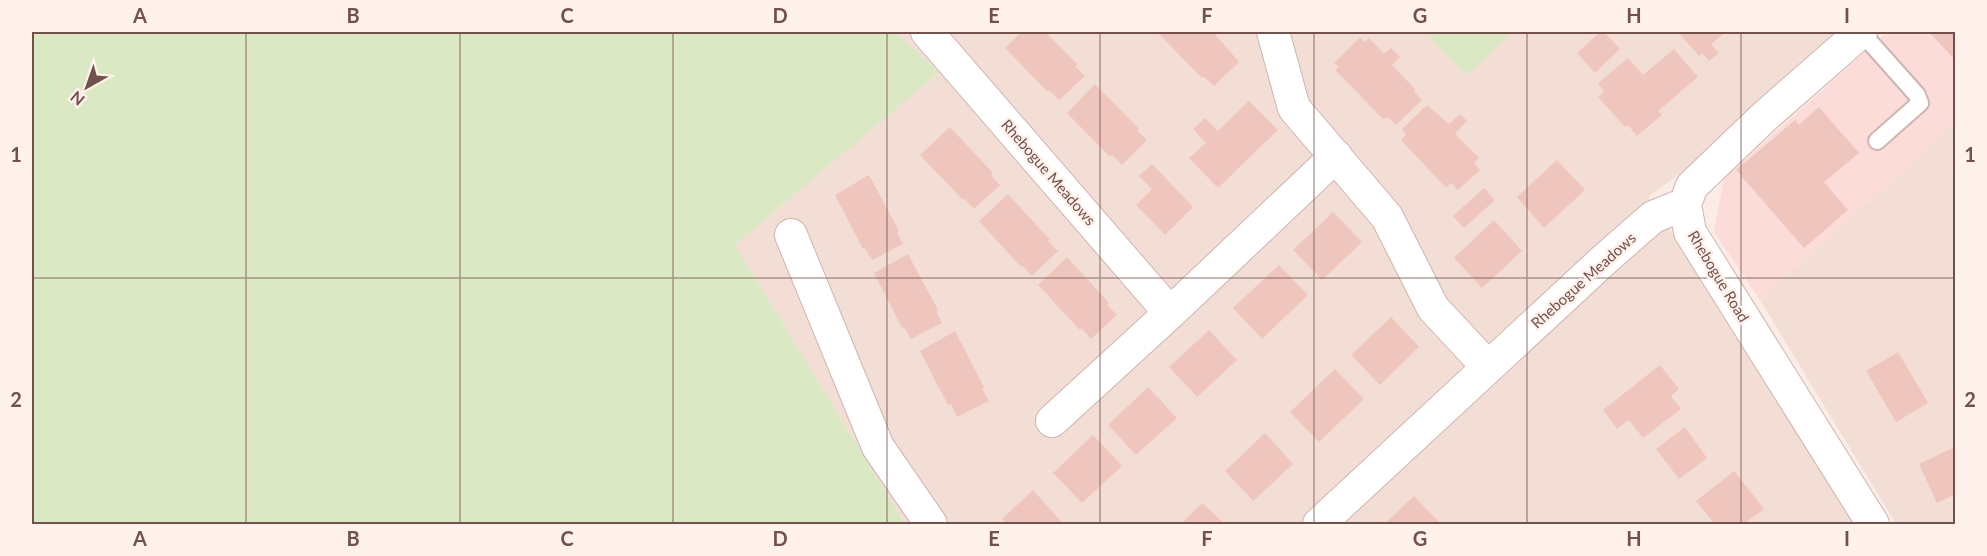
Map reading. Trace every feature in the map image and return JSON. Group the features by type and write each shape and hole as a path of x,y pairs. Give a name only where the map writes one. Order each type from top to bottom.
{"street":[{"name":"Rhebogue Meadows","path":"927,32 1170,313"},
{"path":"1273,32 1294,108 1387,217 1433,308 1488,368"},
{"path":"1684,204 1692,186 1763,118 1861,32"},
{"path":"1052,421 1336,156"},
{"name":"Rhebogue Meadows","path":"1319,525 1653,217 1684,204"},
{"name":"Rhebogue Road","path":"1684,204 1690,232 1873,525"},
{"path":"791,235 878,447 931,525"}],"lane":[{"path":"1861,32 1917,95 1920,104 1878,141"}],"shaded area":[{"path":"895,32 1425,32 1467,74 1512,32 1872,32 1648,197 1784,401 1858,524 905,524 735,245 938,72"},
{"path":"1887,32 1955,32 1955,125 1760,300 1714,232 1724,178"},
{"path":"1955,125 1955,524 1896,524 1760,300"}],"green space":[{"path":"32,32 895,32 939,72 735,245 905,524 32,524"},
{"path":"1425,32 1512,32 1467,75"}],"building":[{"path":"1021,32 1045,32 1077,64 1075,66 1085,76 1059,100 1049,90 1048,92 1005,48"},
{"path":"1162,32 1213,32 1239,62 1214,86 1204,77 1202,78 1159,34"},
{"path":"1600,32 1604,32 1620,49 1595,73 1577,53"},
{"path":"1678,32 1726,32 1711,44 1719,53 1709,61 1702,53 1699,56"},
{"path":"1929,32 1956,32 1956,61"},
{"path":"1360,37 1365,42 1369,38 1384,54 1391,48 1400,57 1392,65 1415,89 1414,92 1422,100 1396,125 1388,117 1383,119 1335,70 1339,67 1334,63"},
{"path":"1674,49 1698,77 1658,111 1662,115 1637,136 1628,125 1625,127 1598,97 1604,92 1598,83 1628,58 1643,75"},
{"path":"1095,84 1147,140 1122,165 1112,155 1110,157 1067,113"},
{"path":"1249,101 1278,130 1218,188 1189,158 1206,143 1193,129 1205,118 1218,131"},
{"path":"1427,105 1449,124 1460,114 1467,121 1455,134 1479,158 1474,163 1480,170 1458,190 1451,183 1446,188 1401,140 1406,134 1402,129"},
{"path":"1819,107 1859,153 1824,182 1848,210 1804,248 1736,170 1795,120 1799,125"},
{"path":"950,127 993,173 991,175 1000,185 974,209 920,155"},
{"path":"1557,160 1585,190 1544,228 1517,197"},
{"path":"1152,164 1193,207 1165,235 1136,205 1152,189 1139,176"},
{"path":"869,175 899,231 897,232 903,244 872,260 865,248 863,249 835,195"},
{"path":"1484,188 1495,200 1464,228 1453,216"},
{"path":"1008,194 1058,251 1032,276 979,221"},
{"path":"1333,212 1362,242 1322,280 1293,250"},
{"path":"1494,220 1522,251 1482,288 1454,258"},
{"path":"908,254 938,310 936,311 942,323 911,339 904,327 902,328 874,273"},
{"path":"1067,257 1117,315 1091,339 1038,285"},
{"path":"1279,265 1308,295 1262,339 1233,308"},
{"path":"1391,317 1419,347 1380,385 1351,355"},
{"path":"1209,330 1237,360 1197,397 1169,367"},
{"path":"955,331 989,401 957,417 951,404 948,405 920,351"},
{"path":"1898,352 1928,403 1896,422 1866,371"},
{"path":"1660,365 1679,389 1671,396 1681,409 1643,438 1629,420 1617,429 1603,410"},
{"path":"1335,369 1364,399 1319,442 1290,412"},
{"path":"1148,387 1177,418 1136,455 1108,425"},
{"path":"1685,427 1707,458 1679,479 1656,449"},
{"path":"1265,433 1293,464 1253,501 1225,471"},
{"path":"1093,435 1122,466 1082,503 1053,473"},
{"path":"1953,448 1956,454 1956,494 1937,503 1919,464"},
{"path":"1734,471 1764,509 1744,524 1715,524 1696,501"},
{"path":"1033,490 1064,524 1007,524 1002,519"},
{"path":"1414,496 1441,524 1384,524 1395,514"},
{"path":"1202,503 1225,524 1181,524"}]}
